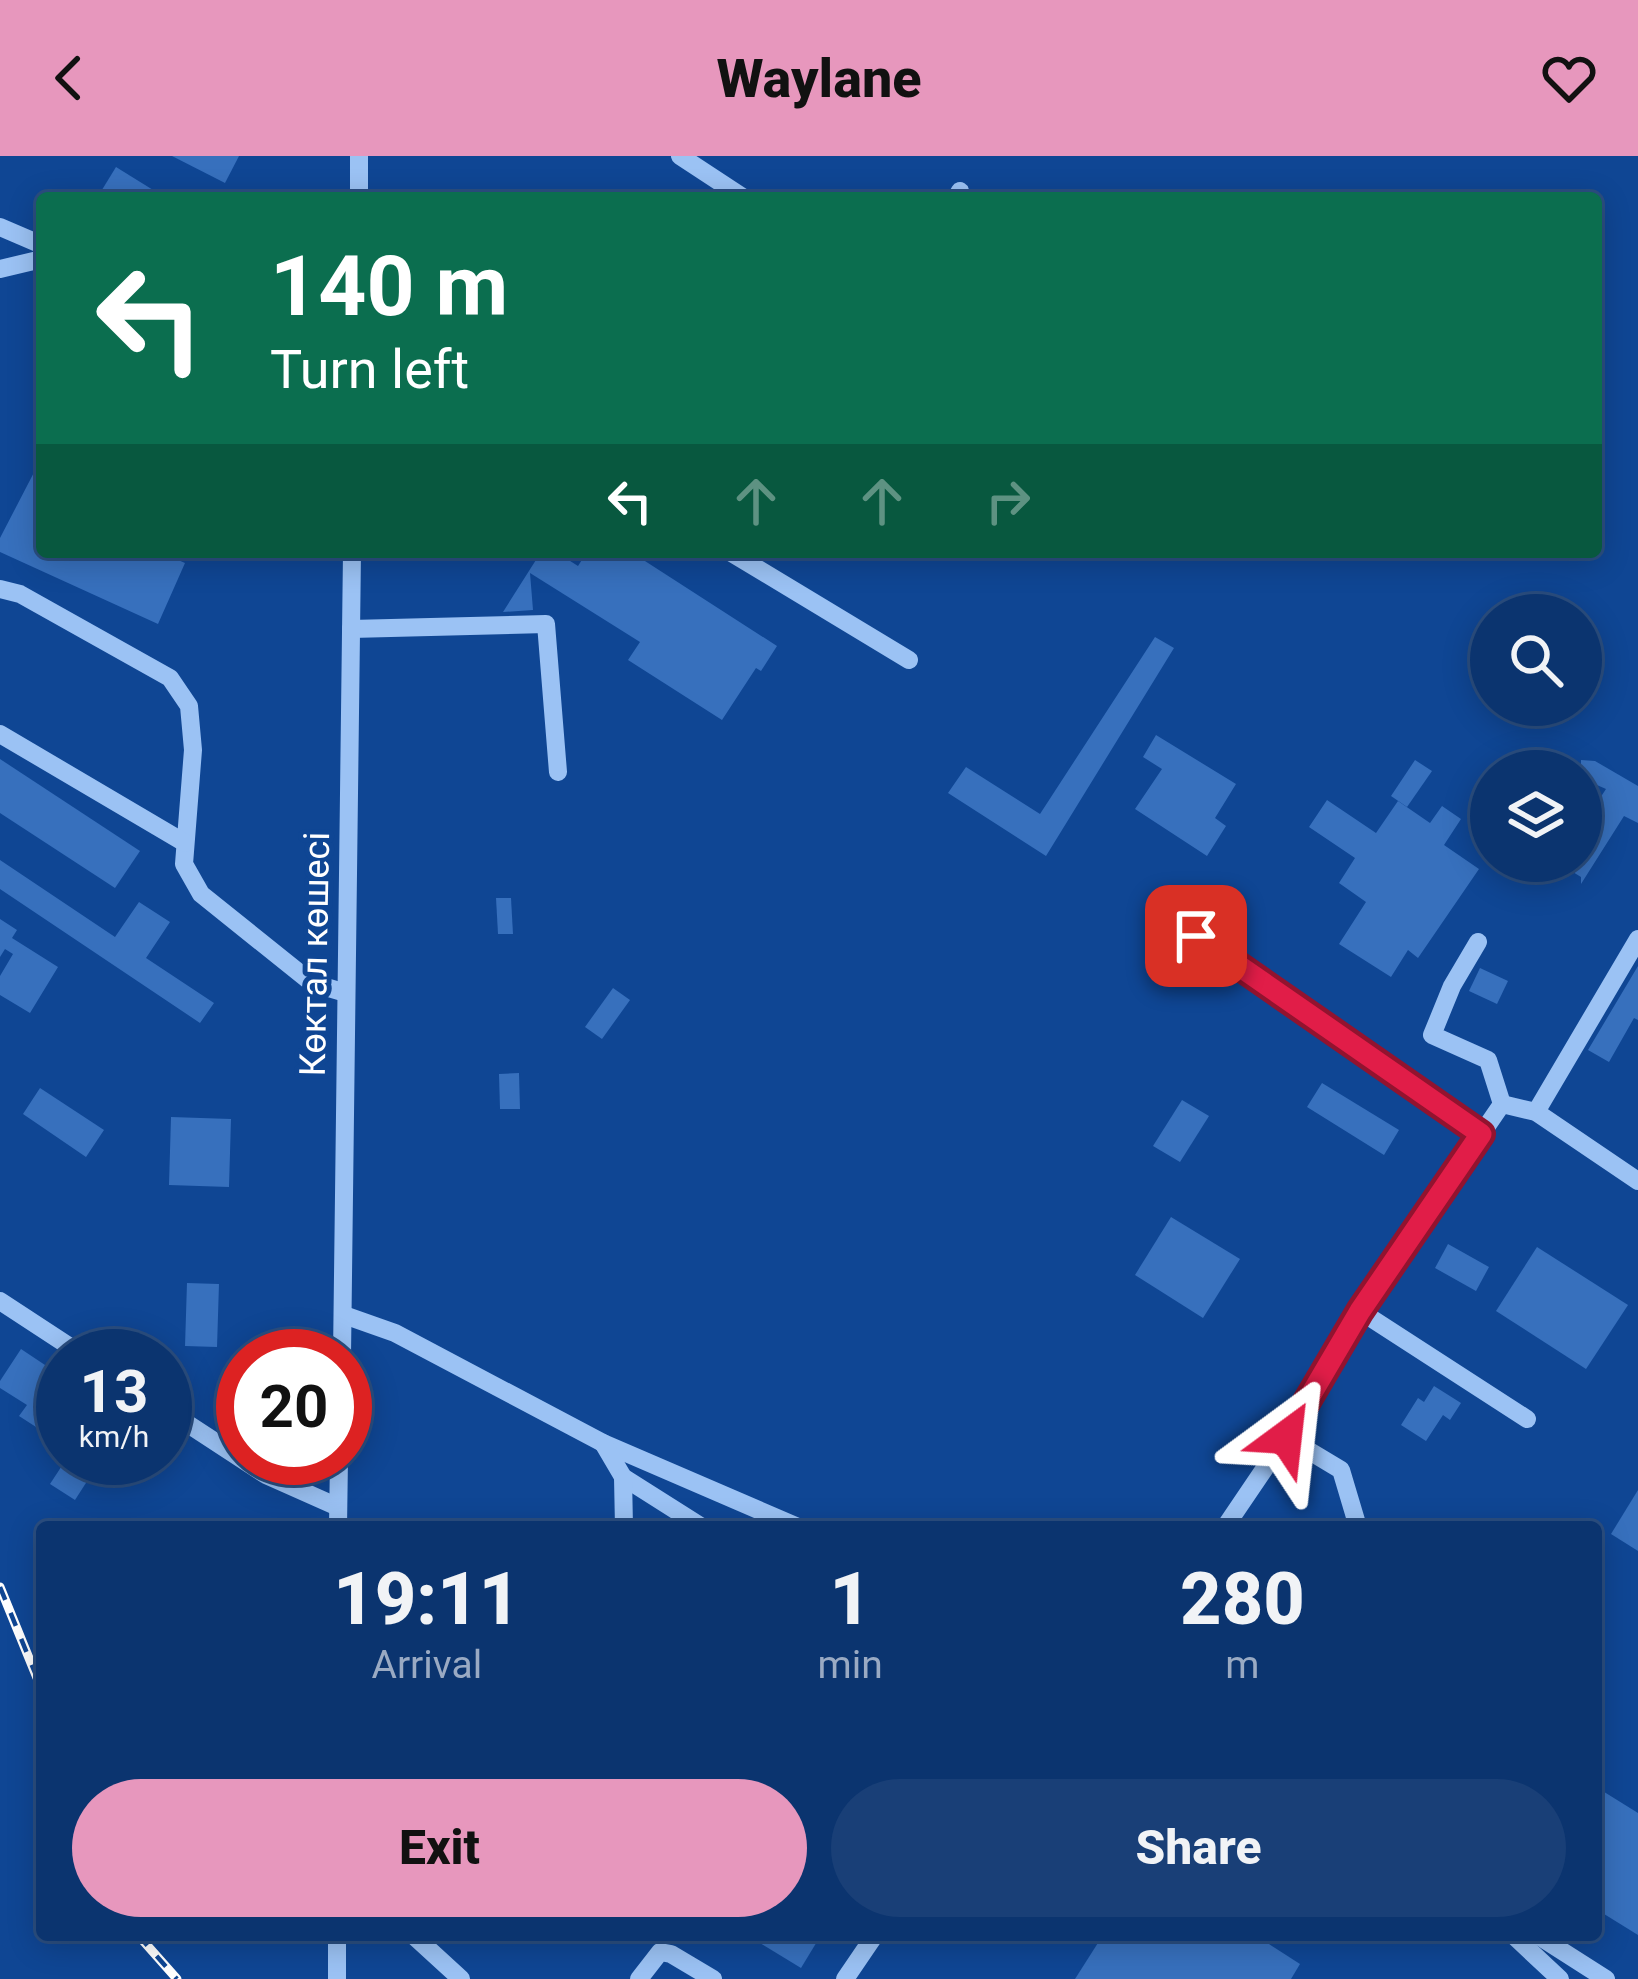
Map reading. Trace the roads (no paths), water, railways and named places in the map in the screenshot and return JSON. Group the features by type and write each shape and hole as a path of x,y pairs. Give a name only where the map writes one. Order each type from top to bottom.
{"street":[{"path":"358,192 359,156"},
{"path":"684,157 735,192"},
{"path":"0,227 36,242"},
{"path":"0,269 36,260"},
{"name":"Көктал көшесі","path":"343,1329 352,558"},
{"path":"740,558 909,660"},
{"path":"0,589 20,594 170,678 189,706 193,750 184,864 201,894 312,983 346,993"},
{"path":"351,628 546,624 558,772"},
{"path":"0,734 185,843"},
{"path":"1196,936 1481,1134"},
{"path":"1536,1112 1638,939"},
{"path":"1478,942 1452,986 1432,1035 1488,1060 1502,1104"},
{"path":"1230,1521 1360,1311 1502,1104"},
{"path":"1502,1104 1536,1112 1638,1180"},
{"path":"0,1301 42,1329"},
{"path":"1360,1311 1526,1419"},
{"path":"344,1315 395,1333 603,1443 784,1521"},
{"path":"192,1427 338,1517 339,1485"},
{"path":"1286,1437 1341,1470 1356,1521"},
{"path":"603,1443 622,1477 624,1521"},
{"path":"622,1477 692,1521"},
{"path":"337,1979 338,1941"},
{"path":"420,1941 461,1979"},
{"path":"845,1979 871,1941"},
{"path":"1519,1941 1556,1978"},
{"path":"1546,1941 1606,1979"},
{"path":"639,1979 660,1952 712,1979"}],"railway":[{"path":"0,1587 36,1675"},
{"path":"143,1941 177,1979"}]}
